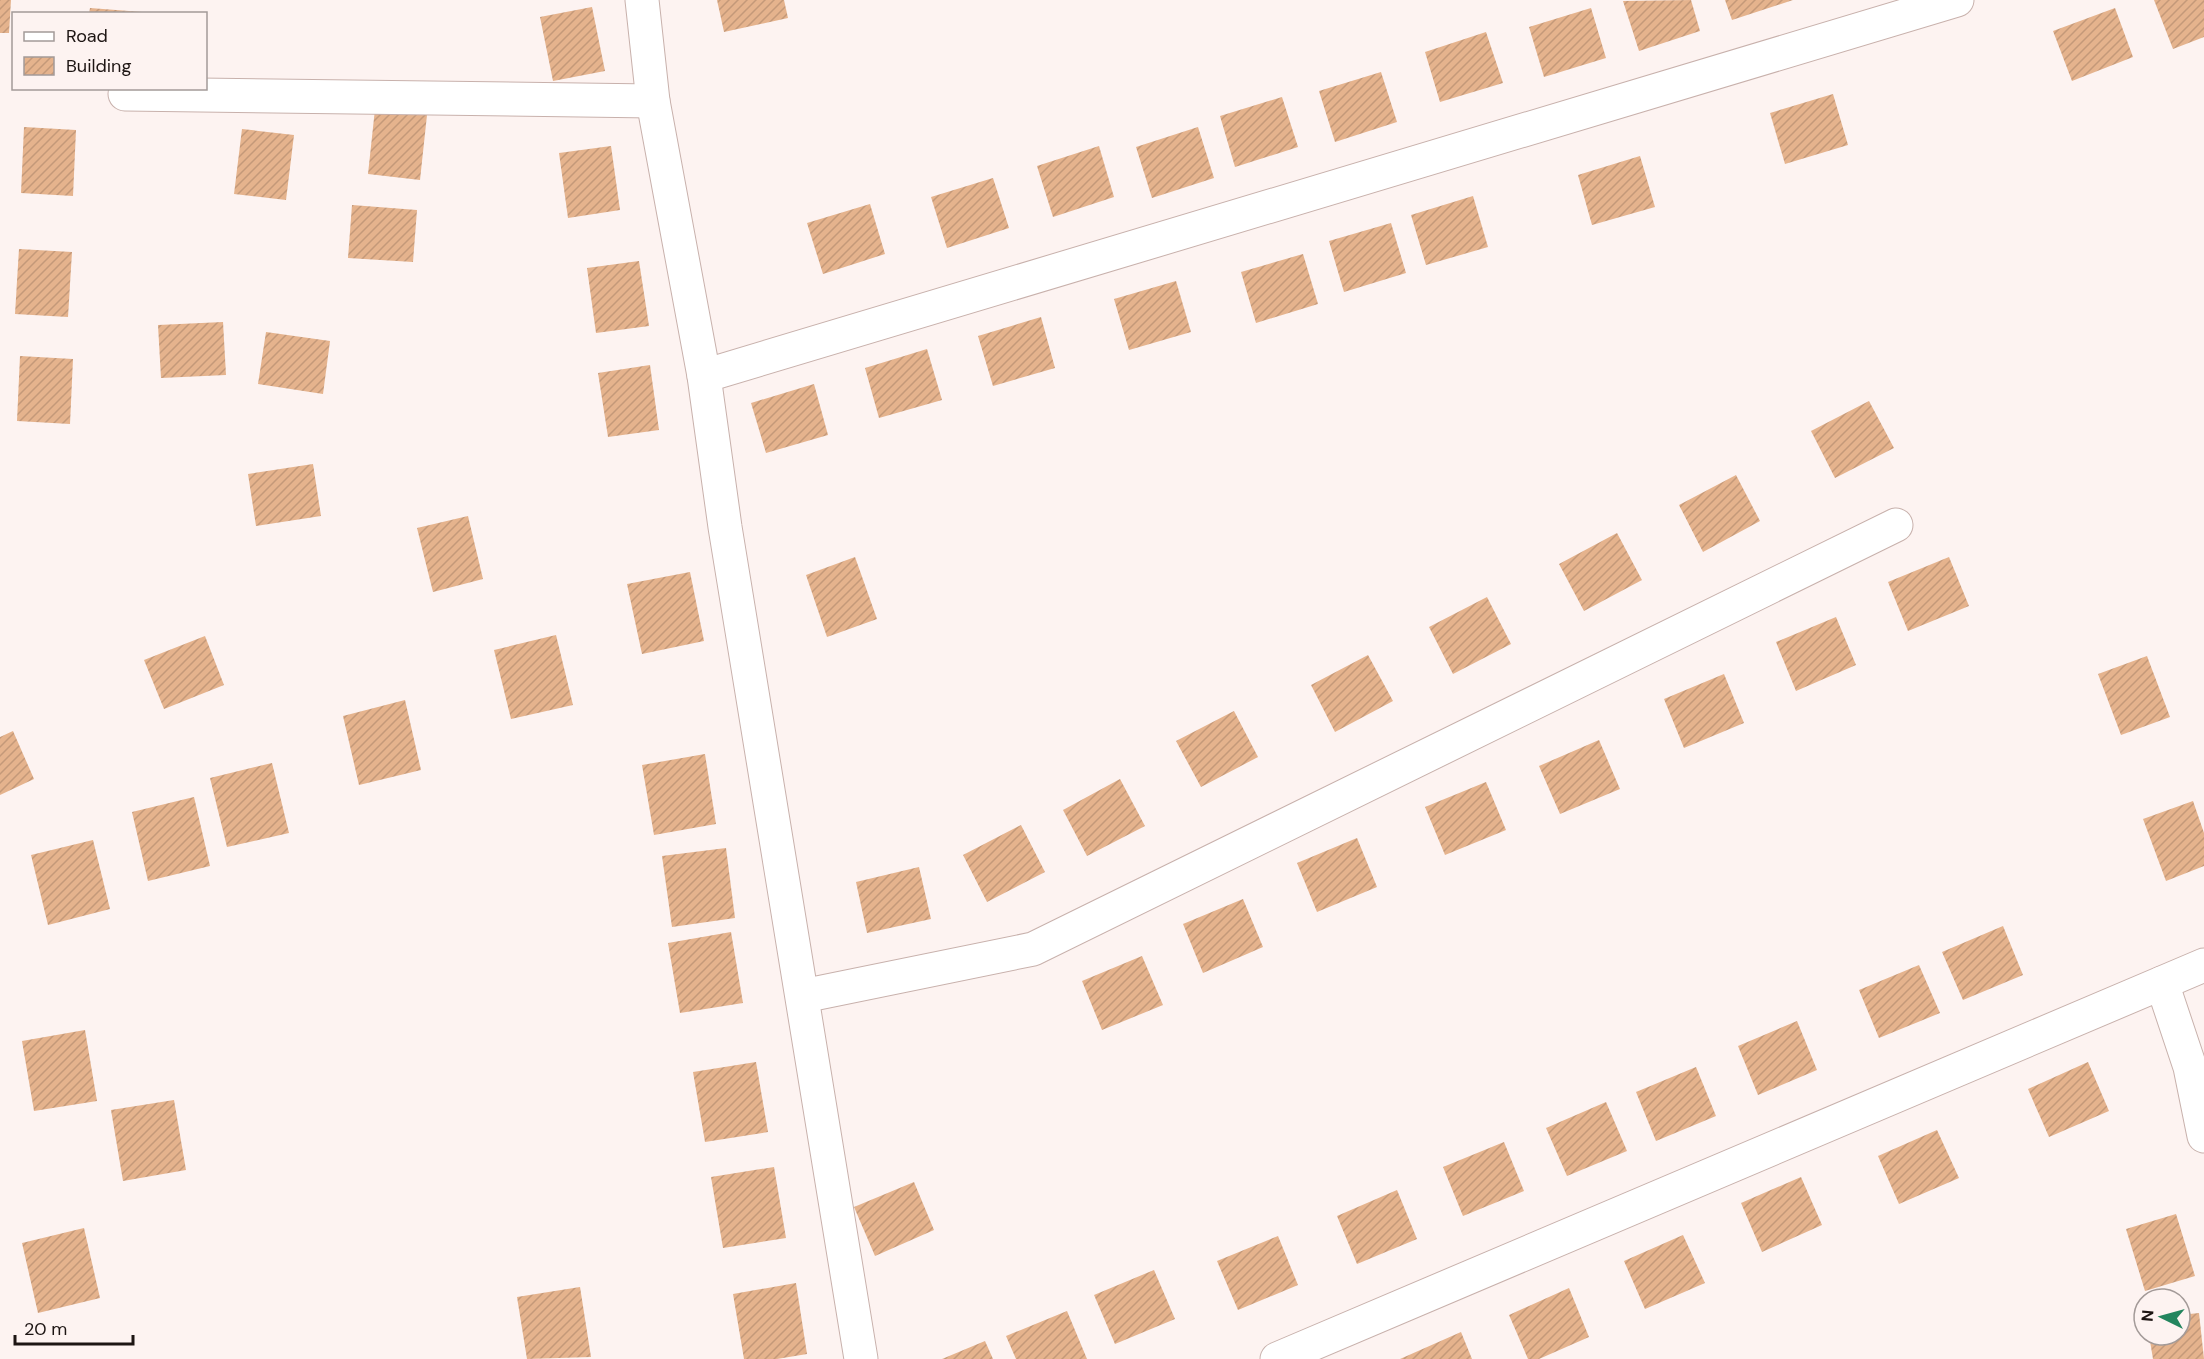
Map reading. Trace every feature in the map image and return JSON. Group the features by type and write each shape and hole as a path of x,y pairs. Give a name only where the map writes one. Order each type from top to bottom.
{"street":[{"path":"642,0 653,101 704,376 725,527 861,1359"},
{"path":"704,376 1957,0"},
{"path":"124,94 653,101"},
{"path":"803,996 1033,949 1896,525"},
{"path":"1277,1359 2204,965"},
{"path":"2162,983 2190,1067 2204,1136"}],"building":[{"path":"0,0 11,0 9,33 0,33"},
{"path":"717,0 784,0 788,18 724,32"},
{"path":"1691,0 1700,31 1639,51 1623,1"},
{"path":"1725,0 1793,0 1732,20"},
{"path":"2154,0 2204,0 2204,37 2173,49"},
{"path":"592,7 605,71 553,81 540,17"},
{"path":"90,8 142,12 89,12"},
{"path":"1591,8 1606,58 1544,77 1529,27"},
{"path":"2115,8 2133,57 2072,81 2053,31"},
{"path":"1486,32 1503,83 1440,102 1425,52"},
{"path":"1381,72 1397,122 1335,142 1319,91"},
{"path":"1833,94 1848,145 1785,164 1770,113"},
{"path":"1282,97 1298,147 1235,167 1220,116"},
{"path":"375,109 427,115 420,180 368,174"},
{"path":"24,127 76,130 73,196 21,193"},
{"path":"1198,127 1214,178 1152,198 1136,147"},
{"path":"242,129 294,135 286,200 234,194"},
{"path":"611,146 620,210 568,218 559,153"},
{"path":"1099,146 1114,197 1053,217 1037,166"},
{"path":"1640,156 1655,207 1592,225 1578,175"},
{"path":"993,178 1009,228 947,248 931,197"},
{"path":"1473,196 1488,247 1426,265 1411,215"},
{"path":"870,204 885,254 823,274 807,223"},
{"path":"352,205 417,210 413,262 348,258"},
{"path":"1391,223 1406,273 1344,292 1329,241"},
{"path":"19,249 72,252 68,317 15,314"},
{"path":"1303,254 1318,304 1256,323 1241,272"},
{"path":"639,261 649,326 596,333 587,268"},
{"path":"1176,281 1191,332 1129,350 1114,299"},
{"path":"1041,317 1055,368 993,386 978,336"},
{"path":"223,322 226,375 161,378 158,325"},
{"path":"266,332 330,341 323,394 258,384"},
{"path":"927,349 942,400 879,418 865,368"},
{"path":"20,356 73,359 70,424 17,421"},
{"path":"650,365 659,430 608,437 598,373"},
{"path":"814,384 828,435 766,453 751,403"},
{"path":"1869,401 1894,448 1835,478 1811,431"},
{"path":"313,464 321,516 256,526 248,474"},
{"path":"1736,475 1760,521 1703,552 1679,505"},
{"path":"468,516 483,579 433,592 417,528"},
{"path":"1617,533 1642,580 1584,611 1559,564"},
{"path":"855,557 877,619 827,637 806,575"},
{"path":"1949,557 1969,606 1908,631 1888,582"},
{"path":"690,572 704,641 642,654 627,584"},
{"path":"1487,597 1511,644 1453,674 1429,627"},
{"path":"1836,617 1856,665 1796,691 1776,642"},
{"path":"556,635 573,705 511,719 494,650"},
{"path":"205,636 224,685 164,709 144,660"},
{"path":"1368,655 1393,701 1335,732 1311,685"},
{"path":"2147,656 2170,717 2121,735 2098,674"},
{"path":"1724,674 1744,723 1684,748 1664,699"},
{"path":"405,700 421,770 359,785 343,716"},
{"path":"1234,711 1258,757 1201,787 1176,741"},
{"path":"13,731 34,779 0,795 0,737"},
{"path":"1599,740 1620,789 1560,814 1539,766"},
{"path":"705,754 716,824 654,835 642,765"},
{"path":"272,763 289,833 227,847 210,778"},
{"path":"1120,779 1145,826 1087,856 1063,810"},
{"path":"1486,782 1506,830 1445,855 1425,807"},
{"path":"194,797 210,866 148,881 132,812"},
{"path":"2193,801 2204,833 2204,866 2166,881 2143,819"},
{"path":"1021,825 1045,872 987,902 963,855"},
{"path":"1357,838 1377,887 1317,912 1297,863"},
{"path":"93,840 110,909 48,925 31,855"},
{"path":"726,848 735,918 672,927 662,856"},
{"path":"919,867 931,919 867,933 856,882"},
{"path":"1243,899 1263,947 1203,973 1183,924"},
{"path":"2003,926 2023,975 1963,1000 1942,952"},
{"path":"731,932 743,1003 680,1013 668,943"},
{"path":"1142,956 1163,1005 1102,1030 1082,981"},
{"path":"1919,965 1940,1013 1879,1038 1859,990"},
{"path":"1797,1021 1817,1070 1758,1095 1738,1046"},
{"path":"85,1030 97,1101 34,1111 22,1041"},
{"path":"756,1062 768,1132 705,1142 693,1072"},
{"path":"2088,1062 2109,1111 2049,1137 2028,1089"},
{"path":"1696,1067 1716,1116 1656,1141 1636,1092"},
{"path":"174,1100 186,1170 123,1181 111,1110"},
{"path":"1606,1102 1627,1151 1567,1176 1546,1128"},
{"path":"1937,1130 1959,1178 1899,1204 1878,1156"},
{"path":"1504,1142 1524,1191 1463,1216 1443,1167"},
{"path":"774,1167 786,1238 723,1248 711,1177"},
{"path":"1801,1177 1822,1225 1762,1252 1741,1203"},
{"path":"914,1182 934,1230 875,1256 854,1207"},
{"path":"1397,1190 1417,1239 1357,1264 1337,1216"},
{"path":"2176,1214 2195,1276 2158,1287 2144,1287 2126,1229"},
{"path":"84,1228 100,1298 38,1313 22,1243"},
{"path":"1683,1235 1705,1283 1645,1309 1624,1261"},
{"path":"1278,1236 1298,1285 1238,1310 1217,1261"},
{"path":"1154,1270 1175,1319 1115,1344 1094,1295"},
{"path":"796,1283 807,1354 777,1359 744,1359 733,1294"},
{"path":"580,1287 591,1357 527,1359 517,1297"},
{"path":"1569,1288 1589,1337 1539,1359 1528,1359 1509,1315"},
{"path":"1067,1311 1087,1359 1016,1359 1006,1336"},
{"path":"2199,1313 2204,1359 2153,1359 2151,1347 2192,1347 2192,1314"},
{"path":"1461,1332 1472,1359 1400,1359"},
{"path":"985,1341 993,1359 942,1359"}]}
